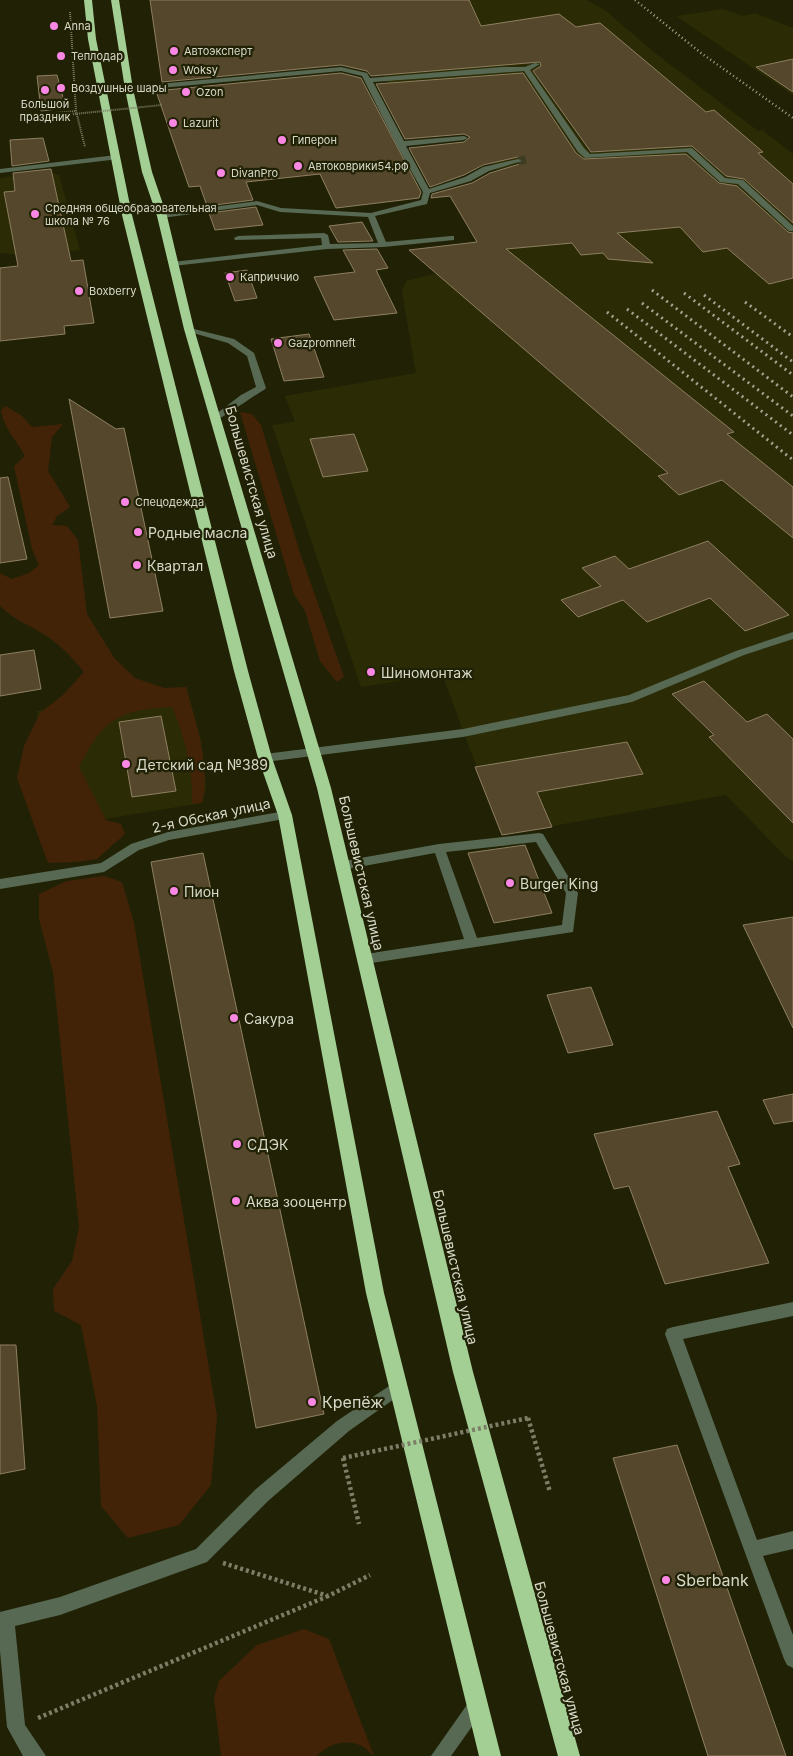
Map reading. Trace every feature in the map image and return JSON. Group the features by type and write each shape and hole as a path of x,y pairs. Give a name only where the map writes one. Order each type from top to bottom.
{"highway":[{"path":"88,0 92,39 127,215 241,671 265,758 286,815 375,1293 490,1756"},
{"name":"Большевистская улица","path":"115,0 129,89 147,172 162,216 189,329 314,752 463,1372 569,1756"}],"street":[{"path":"368,80 526,69 537,64"},
{"path":"129,89 341,69 365,74 426,192 424,202 371,215 280,210 256,203 162,216"},
{"path":"526,69 581,150 588,156 688,150 723,180 740,182 792,229"},
{"path":"400,144 464,138"},
{"path":"0,171 116,157"},
{"path":"426,192 468,179 486,169 518,161"},
{"path":"371,215 383,245"},
{"path":"238,238 324,235 327,248"},
{"path":"173,264 327,248 383,245 451,238"},
{"path":"189,329 231,341 251,355 261,388 244,397 215,419"},
{"path":"265,758 463,733 632,698 740,653 793,635"},
{"name":"2-я Обская улица","path":"0,884 104,867 135,847 168,836 286,815"},
{"path":"342,865 439,848 539,837 572,893 568,929 365,959"},
{"path":"439,848 472,943"},
{"path":"793,1309 673,1334 793,1659"},
{"path":"37,1756 30,1750 16,1727 3,1620 60,1606 201,1556 262,1495 342,1426 398,1387"},
{"path":"752,1550 793,1540"},
{"path":"440,1756 478,1705"}],"path":[{"path":"70,10 76,111 88,160"},
{"path":"76,111 45,114 45,117 162,105"},
{"path":"359,1524 343,1458 528,1418 550,1492"},
{"path":"201,1556 328,1596"},
{"path":"16,1727 328,1596 370,1575"}],"shaded area":[{"path":"150,0 587,0 606,11 655,53 758,131 762,130 793,154 793,861 786,857 726,795 502,835 442,674 361,687 272,425 295,422 285,396 416,373 402,292 406,281 488,260 452,199 507,181 467,133 419,136 387,82 380,66 351,69 347,62"},
{"path":"723,9 743,16 755,13 793,28 793,95 676,16"},
{"name":"Средняя общеобразовательная школа № 76","path":"47,172 59,175 80,250 27,256 0,253 0,178"},
{"path":"6,406 22,416 32,427 63,424 52,437 48,471 70,507 57,516 52,525 67,526 78,540 87,614 115,659 135,678 164,688 186,687 204,759 205,774 202,803 192,804 188,755 172,707 154,708 125,714 105,728 87,751 79,767 106,820 121,824 125,834 97,859 48,863 17,778 24,746 40,713 63,695 84,672 52,640 14,617 0,606 0,573 12,579 29,573 39,565 32,549 14,466 25,456 5,423 1,410"},
{"path":"240,412 252,414 261,425 300,553 344,677 337,682 320,661 305,611 294,594"},
{"name":"Детский сад №389","path":"186,687 201,740 206,787 202,803 61,826 37,711"},
{"path":"104,876 122,882 134,923 217,1416 211,1485 179,1525 128,1538 101,1506 97,1406 81,1325 54,1311 53,1289 72,1261 79,1227 53,972 39,919 39,894 67,881"},
{"path":"304,1629 329,1639 374,1756 362,1746 344,1743 332,1745 317,1756 221,1756 214,1698 219,1681 257,1645"}],"building":[{"path":"150,0 469,0 481,26 559,14 576,27 600,23 706,112 714,110 763,152 758,153 793,184 793,223 744,179 726,176 692,146 591,152 533,71 541,66 540,62 371,76 367,71 341,65 162,82"},
{"path":"793,59 793,92 756,67"},
{"name":"Гиперон","path":"341,73 361,78 421,192 419,198 336,208 320,174 246,182 253,200 207,206 200,186 189,187 156,91"},
{"path":"523,73 576,153 584,159 686,154 719,183 737,186 788,232 793,233 793,278 769,284 727,248 703,252 680,227 617,233 653,263 608,259 603,253 581,255 572,243 506,249 734,432 727,434 793,487 793,538 722,480 679,495 658,476 668,473 409,250 477,242 450,196 431,198 432,194 472,183 490,173 523,163 524,160 518,157 483,165 464,175 430,187 409,148 464,142 470,137 464,134 405,139 376,84"},
{"path":"57,75 66,108 41,111 37,76"},
{"path":"43,138 49,161 12,166 10,140"},
{"path":"51,169 71,261 83,260 94,323 64,326 65,334 0,341 0,268 18,266 4,192 15,191 13,173"},
{"path":"256,207 263,225 215,230 209,213"},
{"path":"362,222 373,241 338,242 329,226"},
{"path":"377,249 388,268 376,270 397,313 334,320 314,277 355,272 343,250"},
{"path":"247,270 257,298 235,301 225,273"},
{"path":"309,334 324,377 284,381 271,339"},
{"path":"69,399 116,429 124,428 163,611 110,618"},
{"path":"354,434 368,471 323,477 310,439"},
{"path":"8,477 27,559 0,563 0,478"},
{"path":"708,541 789,615 745,631 710,598 647,622 623,600 578,617 561,600 601,586 582,568 615,556 629,569"},
{"path":"34,650 41,689 0,696 0,655"},
{"path":"704,681 747,722 767,714 793,739 793,823 709,737 714,735 672,694"},
{"path":"161,716 176,791 132,797 119,722"},
{"path":"627,742 643,774 537,792 552,827 502,835 475,767"},
{"name":"Burger King","path":"525,845 552,913 494,923 468,853"},
{"path":"203,853 324,1414 256,1428 151,862"},
{"path":"793,917 793,1028 743,925"},
{"path":"591,987 613,1045 568,1053 547,995"},
{"path":"793,1094 793,1121 774,1124 763,1100"},
{"path":"717,1111 740,1164 728,1167 769,1263 665,1284 629,1186 614,1189 594,1134"},
{"path":"0,1345 16,1345 25,1469 0,1474"},
{"path":"677,1445 786,1756 708,1756 613,1458"}],"tunnel":[{"path":"518,161 529,159"}],"railway":[{"path":"635,0 701,53 793,118"},
{"path":"652,290 793,397"},
{"path":"684,293 793,375"},
{"path":"704,295 793,362"},
{"path":"745,302 793,337"},
{"path":"642,303 793,416"},
{"path":"627,309 793,435"},
{"path":"607,312 793,460"}],"place":[{"name":"Anna","path":"54,26"},
{"name":"Автоэксперт","path":"174,51"},
{"name":"Теплодар","path":"61,56"},
{"name":"Woksy","path":"173,70"},
{"name":"Воздушные шары","path":"61,88"},
{"name":"Большой праздник","path":"45,90"},
{"name":"Ozon","path":"186,92"},
{"name":"Lazurit","path":"173,123"},
{"name":"Гиперон","path":"282,140"},
{"name":"Автоковрики54.рф","path":"298,166"},
{"name":"DivanPro","path":"221,173"},
{"name":"Средняя общеобразовательная школа № 76","path":"35,214"},
{"name":"Каприччио","path":"230,277"},
{"name":"Boxberry","path":"79,291"},
{"name":"Gazpromneft","path":"278,343"},
{"name":"Спецодежда","path":"125,502"},
{"name":"Родные масла","path":"138,532"},
{"name":"Квартал","path":"137,565"},
{"name":"Шиномонтаж","path":"371,672"},
{"name":"Детский сад №389","path":"126,764"},
{"name":"Burger King","path":"510,883"},
{"name":"Пион","path":"174,891"},
{"name":"Сакура","path":"234,1018"},
{"name":"СДЭК","path":"237,1144"},
{"name":"Аква зооцентр","path":"236,1201"},
{"name":"Крепёж","path":"312,1402"},
{"name":"Sberbank","path":"666,1580"}]}
